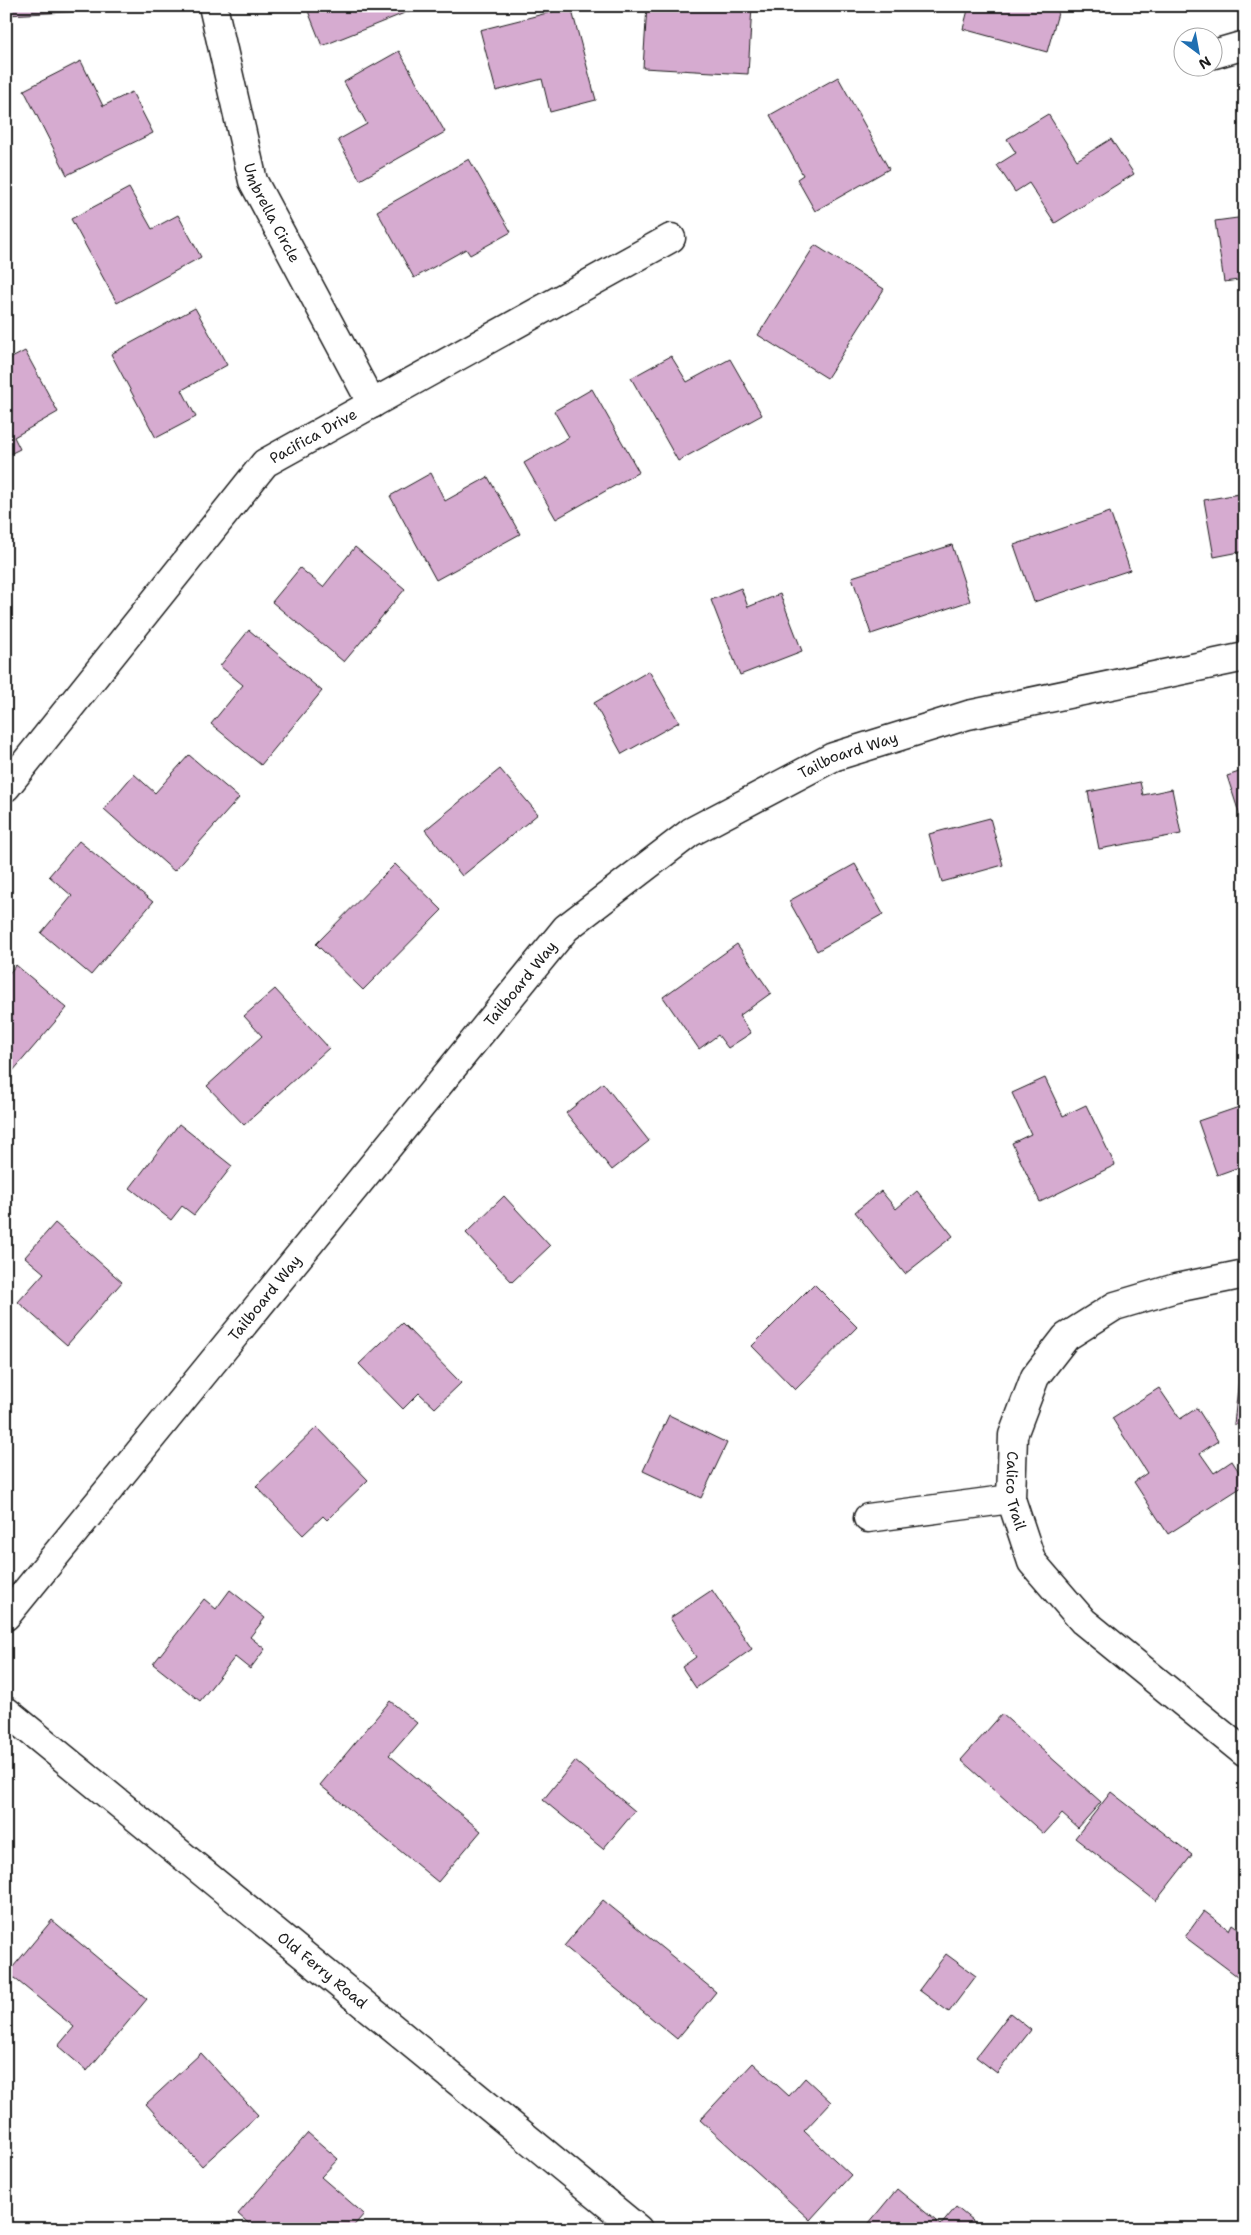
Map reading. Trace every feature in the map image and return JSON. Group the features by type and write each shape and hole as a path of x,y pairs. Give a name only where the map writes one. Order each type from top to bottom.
{"street":[{"name":"Umbrella Circle","path":"213,6 253,181 372,404"},
{"path":"1224,51 1245,45"},
{"name":"Pacifica Drive","path":"6,787 265,463 671,238"},
{"name":"Tailboard Way","path":"6,1616 566,928 691,832 833,757 968,715 1245,657"},
{"name":"Calico Trail","path":"1245,1274 1176,1288 1115,1306 1066,1337 1035,1377 1013,1435 1010,1500 1032,1562 1083,1621 1245,1753"},
{"path":"868,1518 1010,1500"},
{"name":"Old Ferry Road","path":"6,1711 638,2229"}],"building":[{"path":"6,6 88,6 88,11 6,15"},
{"path":"306,6 410,6 412,10 322,46"},
{"path":"647,6 752,6 748,74 643,68"},
{"path":"969,6 1060,6 1047,52 963,29"},
{"path":"571,7 596,100 550,112 542,79 496,91 480,30"},
{"path":"399,51 445,132 360,180 338,140 367,124 344,82"},
{"path":"81,61 103,106 132,92 153,133 67,175 24,90"},
{"path":"838,77 889,169 815,211 797,179 803,175 770,115"},
{"path":"1048,114 1077,160 1111,139 1134,174 1055,223 1029,183 1015,192 997,165 1016,153 1007,139"},
{"path":"469,159 511,232 470,255 466,249 414,278 377,211"},
{"path":"129,188 152,229 178,215 201,257 117,303 71,219"},
{"path":"1245,217 1245,279 1224,282 1215,221"},
{"path":"815,245 884,289 827,378 758,335"},
{"path":"195,308 227,365 182,390 196,417 156,438 111,354"},
{"path":"25,351 58,412 14,437 20,449 6,456 6,361"},
{"path":"671,356 687,382 730,359 762,415 678,461 631,378"},
{"path":"592,389 639,472 556,519 524,463 569,437 554,411"},
{"path":"431,473 445,501 488,477 520,534 436,580 390,496"},
{"path":"1245,493 1245,551 1214,557 1204,500"},
{"path":"1110,512 1130,570 1034,602 1014,545"},
{"path":"952,545 970,601 871,634 852,577"},
{"path":"355,547 405,589 344,662 272,602 300,568 323,587"},
{"path":"741,588 748,607 780,594 802,651 740,675 711,600"},
{"path":"249,630 322,691 261,765 211,724 243,685 220,666"},
{"path":"649,671 679,722 622,754 594,703"},
{"path":"189,755 239,798 174,871 104,809 134,774 155,793"},
{"path":"500,769 538,814 462,876 425,830"},
{"path":"1245,770 1245,824 1243,825 1227,776"},
{"path":"1140,782 1143,795 1172,789 1181,834 1099,849 1088,792"},
{"path":"990,818 1003,865 942,882 929,834"},
{"path":"79,841 153,902 91,975 41,933 72,896 49,876"},
{"path":"395,864 442,910 363,990 316,944"},
{"path":"855,864 883,914 817,951 789,901"},
{"path":"737,944 771,993 739,1016 751,1033 728,1048 718,1035 699,1049 663,997"},
{"path":"16,965 67,1008 6,1079 6,977"},
{"path":"275,989 329,1048 244,1125 207,1086 262,1036 244,1016"},
{"path":"1045,1078 1063,1116 1086,1105 1115,1165 1040,1202 1012,1143 1031,1134 1012,1093"},
{"path":"603,1083 649,1141 612,1170 566,1113"},
{"path":"1245,1105 1245,1165 1217,1175 1198,1121"},
{"path":"179,1124 232,1166 194,1215 182,1206 171,1220 130,1188"},
{"path":"881,1191 896,1209 917,1191 953,1236 905,1274 855,1212"},
{"path":"504,1196 550,1246 512,1282 466,1233"},
{"path":"55,1223 122,1282 67,1345 18,1302 44,1273 25,1257"},
{"path":"814,1284 857,1327 795,1390 752,1346"},
{"path":"402,1323 461,1383 435,1408 419,1393 403,1409 359,1364"},
{"path":"1242,1351 1245,1352 1245,1425 1234,1424"},
{"path":"1159,1388 1180,1419 1197,1408 1218,1441 1200,1453 1214,1473 1232,1461 1245,1481 1245,1485 1168,1534 1134,1482 1147,1473 1112,1418"},
{"path":"669,1415 727,1443 701,1498 643,1471"},
{"path":"317,1427 368,1480 327,1520 323,1516 303,1535 256,1486"},
{"path":"230,1590 265,1618 250,1637 265,1649 250,1669 235,1657 200,1701 153,1664 204,1599 216,1609"},
{"path":"712,1590 752,1649 696,1688 682,1667 696,1657 670,1618"},
{"path":"390,1701 417,1723 389,1755 481,1831 438,1882 320,1785"},
{"path":"1002,1714 1101,1802 1078,1828 1062,1814 1044,1834 961,1760"},
{"path":"575,1761 635,1811 603,1849 543,1800"},
{"path":"1111,1792 1192,1855 1156,1901 1075,1838"},
{"path":"603,1900 716,1992 677,2039 564,1946"},
{"path":"1204,1911 1229,1930 1232,1924 1245,1933 1245,1982 1185,1937"},
{"path":"52,1920 147,1999 87,2071 58,2046 74,2027 8,1973"},
{"path":"946,1954 976,1976 949,2012 919,1990"},
{"path":"1010,2013 1031,2030 997,2073 976,2057"},
{"path":"201,2053 258,2115 202,2166 146,2104"},
{"path":"753,2063 789,2096 805,2078 831,2102 804,2131 851,2175 810,2220 700,2120"},
{"path":"308,2133 338,2159 321,2177 364,2214 351,2229 255,2229 238,2214"},
{"path":"897,2189 941,2225 956,2207 983,2229 864,2229"}]}
